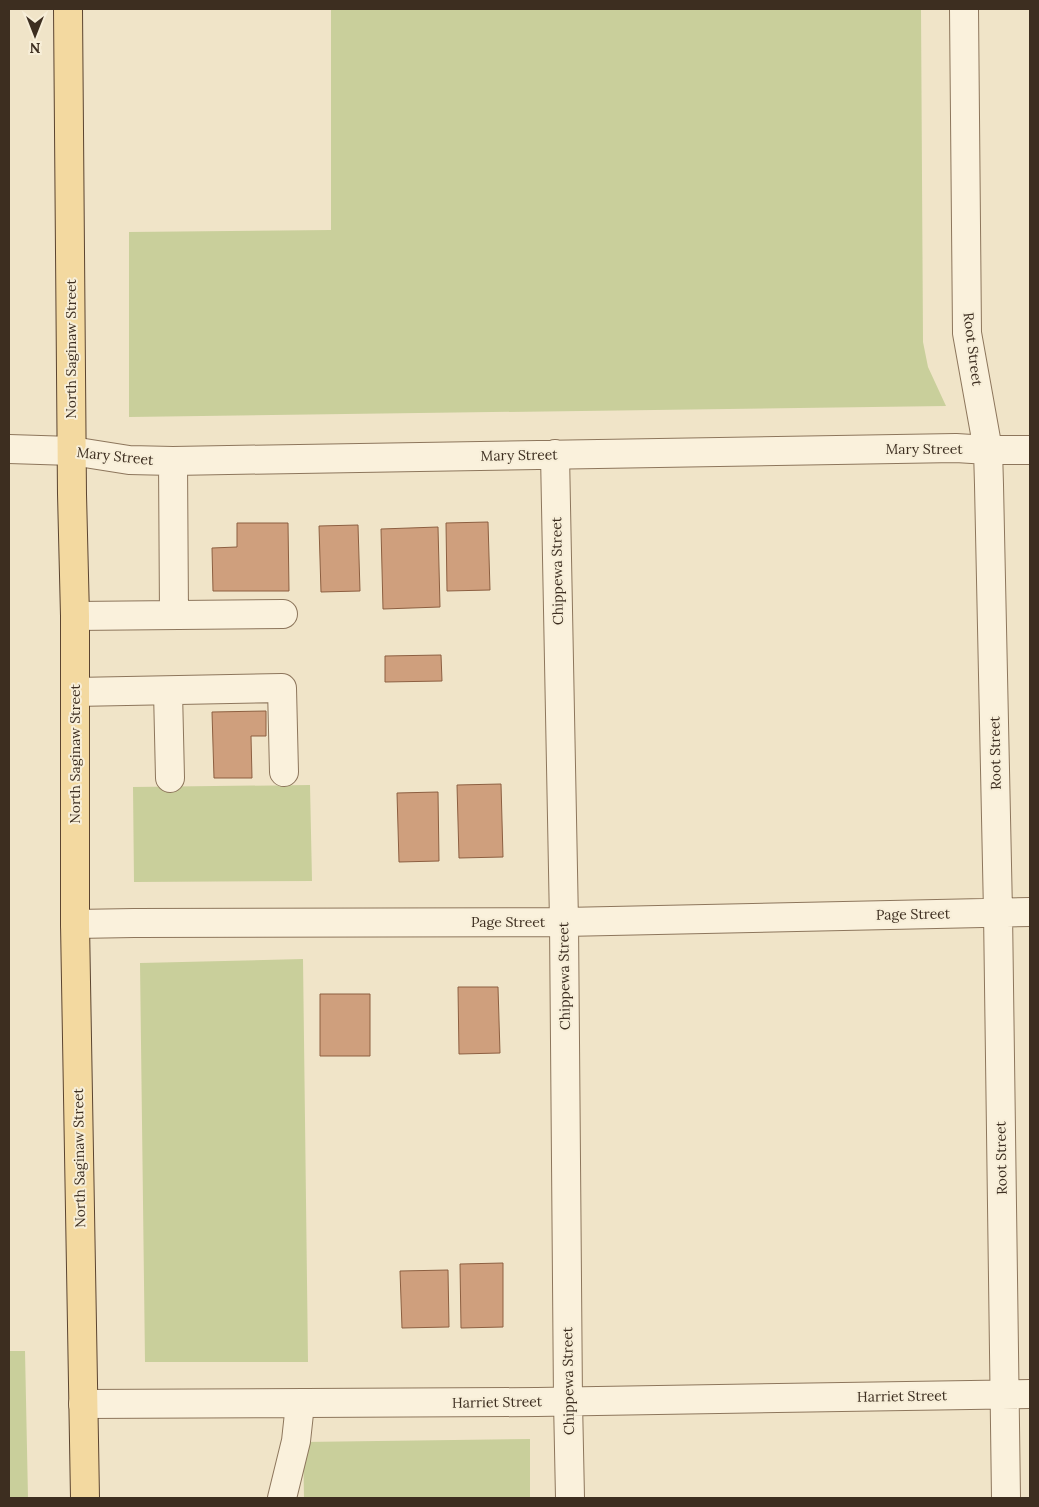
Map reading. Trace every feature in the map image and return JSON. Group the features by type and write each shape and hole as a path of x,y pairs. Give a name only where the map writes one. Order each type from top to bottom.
{"main road":[{"name":"North Saginaw Street","path":"68,9 75,616 75,924 85,1498"}],"street":[{"name":"Root Street","path":"964,9 968,333 988,450 998,912 1017,1394 1006,1498"},
{"name":"Mary Street","path":"9,449 72,451 128,460 172,461 956,448 1030,450"},
{"name":"Chippewa Street","path":"555,454 564,922 570,1498"},
{"path":"172,461 174,614"},
{"path":"75,616 284,614"},
{"path":"75,692 282,688 284,772"},
{"path":"168,690 170,778"},
{"name":"Page Street","path":"75,924 564,922 1030,912"},
{"name":"Harriet Street","path":"83,1404 568,1402 1017,1394"},
{"path":"282,1498 296,1441 300,1404"}],"green space":[{"path":"331,9 921,9 923,342 928,367 946,406 129,417 129,232 331,230"},
{"path":"310,785 312,881 134,882 133,787"},
{"path":"303,959 308,1362 145,1362 140,963"},
{"path":"9,1351 25,1351 28,1498 9,1498"},
{"path":"530,1439 530,1498 304,1498 303,1442"}],"building":[{"path":"488,522 490,590 447,591 446,523"},
{"path":"237,523 288,523 289,591 213,591 212,548 237,547"},
{"path":"358,525 360,591 321,592 319,526"},
{"path":"438,527 440,607 383,609 381,529"},
{"path":"441,655 442,681 385,682 385,656"},
{"path":"266,711 266,736 251,736 252,778 214,778 212,712"},
{"path":"501,784 503,857 459,858 457,785"},
{"path":"438,792 439,861 399,862 397,793"},
{"path":"458,987 498,987 500,1053 459,1054"},
{"path":"320,994 370,994 370,1056 320,1056"},
{"path":"503,1263 503,1327 461,1328 460,1264"},
{"path":"448,1270 449,1327 402,1328 400,1271"}]}
